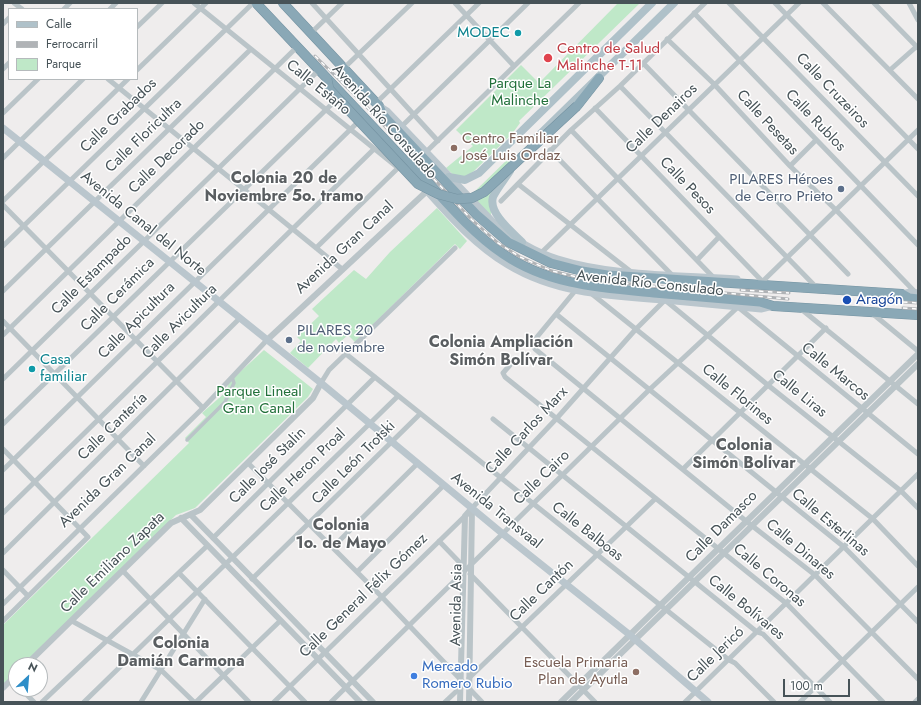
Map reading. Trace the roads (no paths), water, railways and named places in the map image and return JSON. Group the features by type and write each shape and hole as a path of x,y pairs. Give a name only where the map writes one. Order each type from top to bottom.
{"highway":[{"name":"Avenida Río Consulado","path":"255,3 327,78 401,164"},
{"name":"Avenida Río Consulado","path":"283,3 378,104"},
{"path":"327,78 329,89 418,184 438,194 457,199 472,198 484,192 577,106 599,78"},
{"path":"378,104 383,115 457,189 488,226 508,242 538,258 565,268 630,277 774,287 785,286"},
{"path":"401,164 414,167 442,203 457,218 503,254 524,266 562,281 596,288 760,302 773,306"},
{"name":"Avenida Río Consulado","path":"785,286 902,294 909,298 917,295"},
{"name":"Avenida Río Consulado","path":"773,306 918,315"}],"main road":[{"path":"449,177 465,180 479,173 652,3"},
{"path":"522,242 495,211 492,202 494,196 526,150 556,117 599,78 674,3"},
{"name":"Avenida Río Consulado","path":"378,104 402,126 449,177 457,189"},
{"name":"Avenida Canal del Norte","path":"3,128 267,340"},
{"name":"Avenida Río Consulado","path":"401,164 427,191 442,203"},
{"name":"Avenida Río Consulado","path":"471,204 502,230 541,253 556,259 585,266 630,271 763,281 785,286"},
{"name":"Avenida Río Consulado","path":"457,218 481,246 510,266 536,279 575,290 592,294 761,309 773,306"},
{"name":"Avenida Transvaal","path":"267,340 503,534 632,637 696,690 708,702"}],"street":[{"path":"138,26 162,3"},
{"name":"Calle Estaño","path":"194,3 374,149 401,164"},
{"path":"138,69 206,3"},
{"name":"Calle Grabados","path":"3,246 144,108 255,3"},
{"path":"312,3 438,141"},
{"path":"312,33 342,3"},
{"path":"344,68 412,3"},
{"path":"455,3 514,66"},
{"path":"378,104 390,89 479,3"},
{"path":"402,126 528,3"},
{"path":"426,152 579,3"},
{"path":"501,201 550,150 620,86 705,3"},
{"name":"Calle Cruzeiros","path":"729,3 918,196"},
{"path":"775,3 918,149"},
{"name":"Calle Denairos","path":"541,253 799,3"},
{"path":"823,3 918,99"},
{"path":"874,3 917,47 890,70"},
{"path":"909,3 918,20"},
{"name":"Calle Rublos","path":"694,13 918,245"},
{"name":"Calle Pesetas","path":"668,39 714,84 790,166 836,210 917,295"},
{"name":"Calle Decorado","path":"3,335 297,47"},
{"name":"Calle Floricultra","path":"3,291 251,49"},
{"path":"643,63 848,274"},
{"name":"Calle Estampado","path":"3,379 319,70"},
{"path":"3,113 37,80"},
{"path":"3,158 82,80"},
{"path":"109,80 342,269"},
{"path":"3,201 127,80"},
{"path":"620,86 786,258 818,288"},
{"name":"Calle Cerámica","path":"3,424 336,100"},
{"name":"Calle Pesos","path":"595,108 763,281"},
{"name":"Calle Apicultura","path":"3,470 194,281 358,122"},
{"path":"571,130 713,277"},
{"path":"763,281 918,130"},
{"path":"790,166 816,140"},
{"name":"Calle Avicultura","path":"3,513 374,149"},
{"path":"550,150 670,274"},
{"path":"316,248 401,164"},
{"path":"518,184 630,271"},
{"name":"Avenida Gran Canal","path":"3,604 78,528 144,466 202,408 267,340 427,191"},
{"path":"3,205 202,408"},
{"path":"697,260 719,237"},
{"name":"Calle Emiliano Zapata","path":"35,657 72,622 171,523 200,510 313,398 329,370 455,248"},
{"path":"556,314 575,290"},
{"name":"Calle Florines","path":"592,294 873,519 918,566"},
{"name":"Calle Carlos Marx","path":"472,508 557,418 636,329 665,300"},
{"name":"Calle Liras","path":"665,300 708,334 769,386 901,491 918,508"},
{"name":"Calle Cairo","path":"331,702 467,570 532,504 592,448 649,390 738,307"},
{"name":"Calle Marcos","path":"738,307 797,357 918,454"},
{"path":"800,308 918,404"},
{"path":"870,312 918,352"},
{"name":"Calle Dinares","path":"556,314 532,343 535,348 683,470 815,575 918,679"},
{"name":"Calle Esterlinas","path":"556,314 844,547 918,622"},
{"name":"Calle Cantería","path":"3,554 53,502 177,382 240,318"},
{"path":"3,321 144,466"},
{"path":"683,470 826,328"},
{"name":"Calle Damasco","path":"571,702 581,688 720,551 749,523 781,497 807,467 864,410 918,352"},
{"name":"Calle Balboas","path":"346,354 532,504 729,660 735,663 774,702"},
{"name":"Calle Damasco","path":"864,410 918,364"},
{"name":"Calle Coronas","path":"510,365 504,372 504,376 787,604 883,702"},
{"path":"187,440 225,402 234,383 232,377"},
{"name":"Calle José Stalin","path":"213,538 375,377"},
{"name":"Calle Heron Proal","path":"84,702 398,396"},
{"name":"Calle León Trotski","path":"252,579 420,414"},
{"name":"Calle Bolívares","path":"493,419 625,527 757,632 763,634 830,702"},
{"path":"3,449 88,537 3,621"},
{"path":"248,462 410,626 462,684 482,702"},
{"path":"333,547 418,463"},
{"name":"Calle Damasco","path":"749,523 775,492 807,467"},
{"name":"Calle Jericó","path":"685,702 787,604 918,474"},
{"path":"357,572 444,485"},
{"name":"Calle Cantón","path":"445,702 468,678 655,499"},
{"name":"Calle General Félix Gómez","path":"274,702 472,508"},
{"name":"Avenida Asia","path":"460,702 472,508"},
{"path":"191,515 373,702"},
{"name":"Avenida Asia","path":"464,516 467,570 469,702"},
{"path":"181,518 360,702"},
{"path":"439,541 595,702"},
{"path":"42,702 106,640 208,546"},
{"path":"3,570 28,596"},
{"path":"123,571 152,599 183,634 249,702"},
{"path":"179,573 305,702"},
{"path":"800,702 918,587"},
{"path":"141,702 205,599"},
{"path":"72,622 161,670 195,702 280,621"},
{"name":"Calle Damasco","path":"561,702 581,688"},
{"path":"915,702 918,699"}],"railway":[{"path":"315,56 365,105 472,220 498,243 520,257 552,271 589,280 788,299"},
{"path":"741,290 789,293"},
{"path":"903,302 918,303"},
{"path":"903,308 918,309"}],"place":[{"name":"MODEC","path":"518,33"},
{"name":"Centro de Salud Malinche T-11","path":"548,58"},
{"name":"Centro Familiar José Luis Ordaz","path":"454,148"},
{"name":"PILARES Héroes de Cerro Prieto","path":"841,189"},
{"name":"Aragón","path":"847,300"},
{"name":"PILARES 20 de noviembre","path":"289,340"},
{"name":"Casa familiar","path":"32,369"},
{"name":"Escuela Primaria Plan de Ayutla","path":"636,672"},
{"name":"Mercado Romero Rubio","path":"414,676"}],"district":[{"name":"Colonia 20 de Noviembre 5o. tramo","path":"284,188"},
{"name":"Colonia Ampliación Simón Bolívar","path":"501,352"},
{"name":"Colonia Simón Bolívar","path":"744,455"},
{"name":"Colonia 1o. de Mayo","path":"341,535"},
{"name":"Colonia Damián Carmona","path":"181,653"}],"park label":[{"name":"Parque La Malinche","path":"520,92"},
{"name":"Parque Lineal Gran Canal","path":"259,400"}]}
